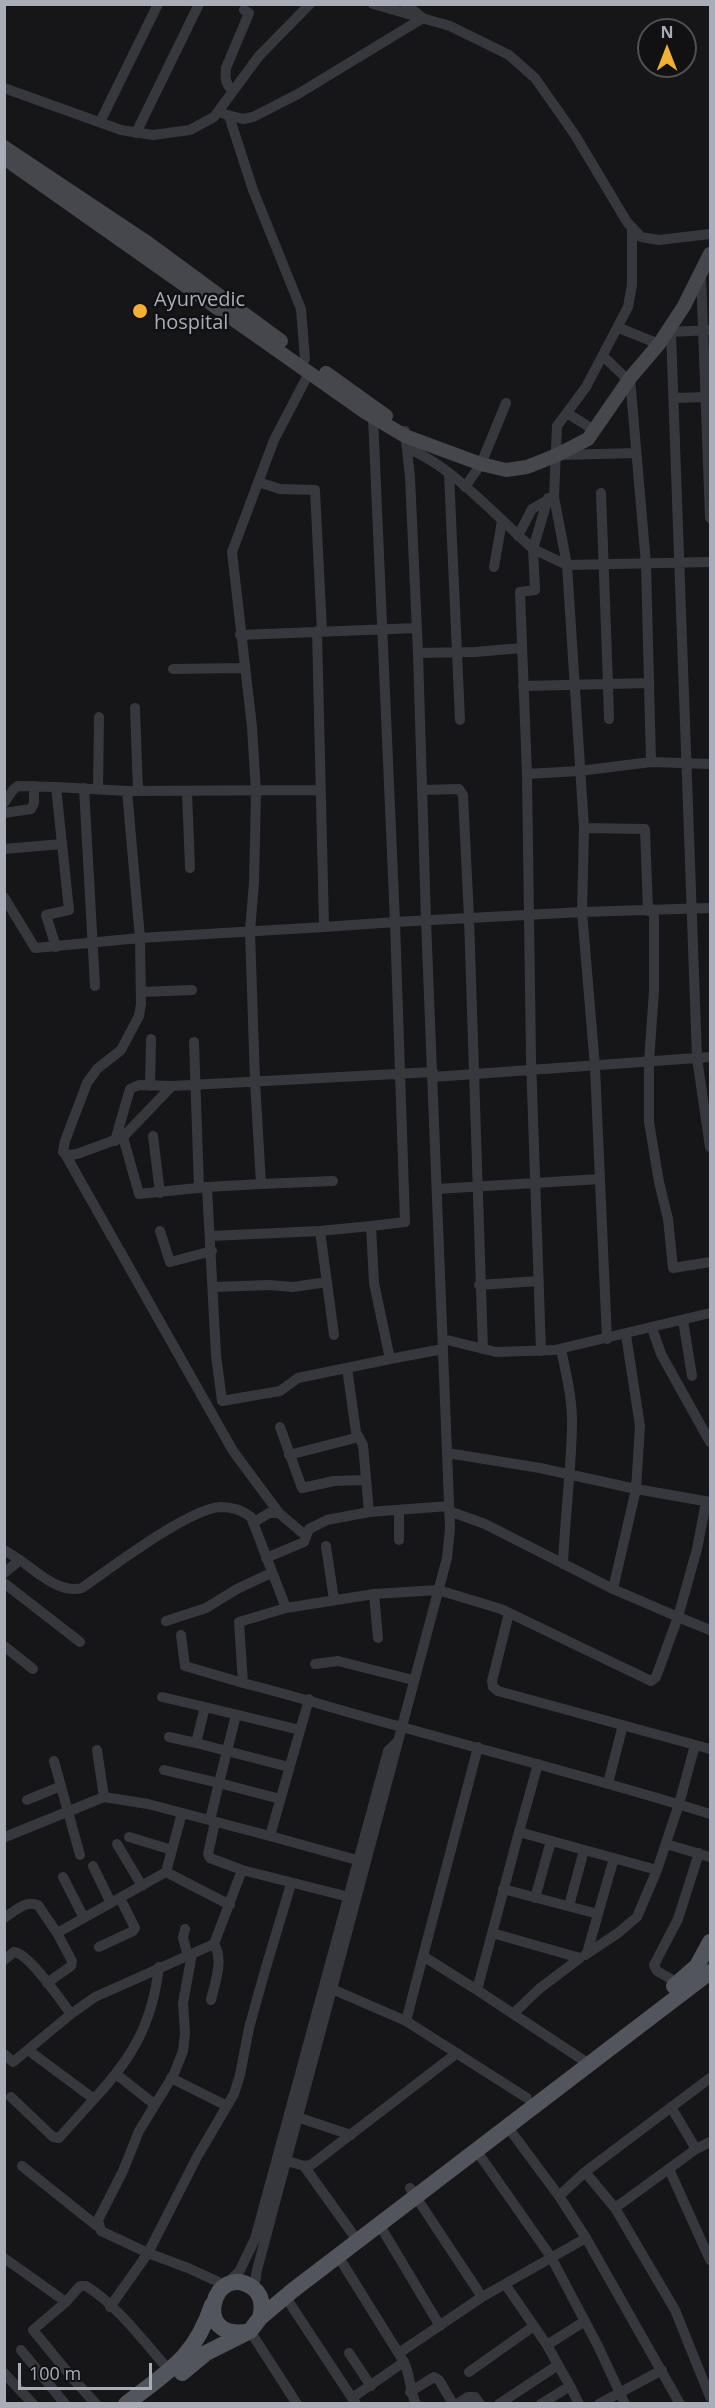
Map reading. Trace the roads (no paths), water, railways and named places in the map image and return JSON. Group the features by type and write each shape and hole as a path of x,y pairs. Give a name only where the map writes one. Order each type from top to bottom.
{"main road":[{"path":"4,147 145,242 305,359 408,439"},
{"path":"4,158 309,373 408,439 481,464 506,470 528,467 588,439 629,379 670,330 711,254"},
{"path":"126,2403 190,2352 220,2292 236,2283 243,2283 256,2291 275,2290 352,2233 476,2150 678,1983 697,1966 711,1942"},
{"path":"142,2403 206,2353 255,2324 285,2296 379,2224 413,2192 528,2098 711,1972"},
{"path":"220,2292 214,2317 224,2329 232,2333 255,2324 263,2309 256,2291"}],"street":[{"path":"100,122 158,4"},
{"path":"136,133 199,4"},
{"path":"232,90 226,83 226,68 249,13 246,7 233,4"},
{"path":"305,359 301,309 224,114 232,90 259,56 310,4"},
{"path":"373,4 450,26 509,55 535,78 575,135 632,229 647,239 711,234"},
{"path":"405,4 423,18"},
{"path":"5,91 136,133 153,135 190,130 224,114 243,119 253,117 298,94 423,18"},
{"path":"541,1351 532,1071 527,774 520,592 535,590 532,549 551,498 557,455 556,426 581,396 619,328 628,307 631,295 632,229"},
{"path":"701,270 706,330 711,518"},
{"path":"619,328 659,344"},
{"path":"706,330 670,330 681,563 697,1058 711,1147"},
{"path":"603,356 629,379 646,564 651,762"},
{"path":"261,1184 250,931 254,883 256,792 252,726 232,552 283,422 309,373"},
{"path":"674,398 706,397"},
{"path":"465,487 481,464 506,403"},
{"path":"567,413 594,430"},
{"path":"211,1236 320,1231 405,1222 395,922 373,417"},
{"path":"408,439 465,487 532,549 567,565 711,562"},
{"path":"22,2166 98,2226 100,2231 188,2268 220,2292 239,2272 255,2239 297,2117 332,1989 363,1861 396,1753 400,1727 447,1558 449,1509 418,652 408,439"},
{"path":"557,455 636,453"},
{"path":"449,473 460,720"},
{"path":"258,482 280,489 315,490 320,631 320,790 324,927"},
{"path":"601,494 609,719"},
{"path":"518,536 532,510 551,498"},
{"path":"551,498 567,565 584,828 582,912 595,1066 607,1339"},
{"path":"494,567 502,521"},
{"path":"240,634 417,628"},
{"path":"418,652 522,648"},
{"path":"173,669 244,668"},
{"path":"523,686 649,683"},
{"path":"135,708 133,791 140,938 139,1016 121,1050 97,1070 87,1083 64,1141 63,1152 233,1451 279,1513 306,1536"},
{"path":"98,789 99,717"},
{"path":"527,774 579,771 651,762 686,765 711,764"},
{"path":"4,803 18,786 133,791 320,790"},
{"path":"4,813 31,808 34,803 34,786"},
{"path":"56,787 69,910 46,915 56,947"},
{"path":"84,788 94,986"},
{"path":"423,790 459,789 462,791 470,918 479,1285 483,1349"},
{"path":"187,791 190,867"},
{"path":"584,828 645,829 654,991 649,1061 649,1122 668,1220 673,1268 711,1262"},
{"path":"4,849 62,844"},
{"path":"4,897 32,944 42,948 140,938 426,920 711,908"},
{"path":"141,992 192,990"},
{"path":"150,1086 151,1039"},
{"path":"194,1042 203,1188 211,1236 216,1355 222,1401 280,1391 298,1378 390,1359 443,1344 496,1352 561,1349 711,1313"},
{"path":"333,1181 261,1184 139,1194 119,1139 130,1089 139,1085 172,1086 400,1073 473,1074 532,1071 711,1057"},
{"path":"63,1152 69,1155 77,1154 119,1139 172,1086"},
{"path":"153,1136 160,1193"},
{"path":"437,1189 600,1179"},
{"path":"371,1226 374,1283 390,1359"},
{"path":"160,1231 170,1262 212,1251"},
{"path":"320,1231 334,1335"},
{"path":"479,1285 539,1281"},
{"path":"214,1287 269,1285 293,1287 327,1282"},
{"path":"683,1320 692,1376"},
{"path":"652,1328 662,1354 711,1442"},
{"path":"613,1589 636,1489 640,1426 626,1335"},
{"path":"561,1349 571,1401 571,1475 566,1509 563,1563"},
{"path":"347,1368 356,1432 363,1445 369,1512"},
{"path":"280,1427 302,1488 334,1481 366,1480"},
{"path":"289,1455 359,1437"},
{"path":"243,1683 239,1622 286,1608 334,1600 374,1594 438,1590 509,1613 651,1681 656,1677 678,1617 708,1502 447,1453"},
{"path":"4,1550 62,1588 73,1590 172,1527 219,1507 242,1510 251,1517 286,1608"},
{"path":"266,1558 304,1542 309,1529 327,1520 369,1512 449,1509 485,1524 613,1589 711,1630"},
{"path":"399,1510 399,1540"},
{"path":"253,1522 269,1513 279,1513"},
{"path":"326,1546 334,1600"},
{"path":"4,1573 20,1560"},
{"path":"166,1620 206,1608 237,1589 271,1573"},
{"path":"4,1583 80,1642"},
{"path":"374,1594 378,1638"},
{"path":"509,1613 492,1681 493,1687 498,1691 711,1749"},
{"path":"181,1635 184,1666 309,1699 400,1727 608,1783 711,1814"},
{"path":"4,1646 33,1669"},
{"path":"315,1664 338,1661 413,1680"},
{"path":"162,1697 300,1730"},
{"path":"270,1836 309,1699"},
{"path":"196,1743 205,1707"},
{"path":"236,1715 219,1783 208,1854 210,1858 291,1884 349,1897"},
{"path":"608,1783 623,1725"},
{"path":"169,1737 289,1767"},
{"path":"514,2013 539,1989 637,1917 657,1870 680,1804 695,1745"},
{"path":"406,2021 478,1747"},
{"path":"98,1750 104,1797"},
{"path":"54,1761 80,1855"},
{"path":"477,1990 538,1764"},
{"path":"164,1770 280,1799"},
{"path":"27,1800 61,1786"},
{"path":"5,1837 104,1797 182,1813 363,1861"},
{"path":"57,1933 166,1872 182,1813"},
{"path":"519,1832 657,1870"},
{"path":"129,1837 172,1850"},
{"path":"535,1898 551,1841"},
{"path":"117,1844 142,1886"},
{"path":"666,1844 711,1857"},
{"path":"569,1906 584,1850"},
{"path":"678,1983 657,1971 654,1965 678,1919 699,1853"},
{"path":"584,1956 614,1858"},
{"path":"256,2291 257,2270 282,2159 349,1897 363,1861"},
{"path":"93,1866 135,1928 99,1947"},
{"path":"4,2054 13,2062 70,2014 104,1992 214,1944 242,1870"},
{"path":"166,1872 230,1905"},
{"path":"63,1877 84,1918"},
{"path":"110,2307 148,2253 197,2157 227,2106 240,2075 249,2028 291,1884"},
{"path":"503,1889 598,1914"},
{"path":"4,1918 25,1904 33,1903 38,1905 57,1933 72,1961 71,1966 47,1983"},
{"path":"98,2226 98,2220 139,2131 171,2078 183,2051 185,2033 183,2003 190,1955 183,1938 185,1929"},
{"path":"492,1933 584,1956"},
{"path":"211,2000 219,1960 214,1944"},
{"path":"4,1960 17,1952 47,1983 70,2014"},
{"path":"423,1956 585,2060"},
{"path":"11,2097 53,2137 59,2138 128,2060 143,2030 155,1993 159,1968"},
{"path":"332,1989 406,2021 528,2098"},
{"path":"28,2050 94,2099"},
{"path":"282,2159 304,2166 311,2165 457,2053"},
{"path":"116,2074 154,2104"},
{"path":"171,2078 227,2106"},
{"path":"559,2196 585,2172 711,2078"},
{"path":"671,2107 696,2149"},
{"path":"297,2117 351,2134"},
{"path":"507,2126 559,2196 586,2238 680,2403"},
{"path":"615,2208 696,2149 710,2142"},
{"path":"476,2150 551,2257 625,2403"},
{"path":"304,2166 352,2233"},
{"path":"669,2169 711,2259"},
{"path":"585,2172 615,2208 675,2310 711,2397"},
{"path":"413,2192 482,2297"},
{"path":"379,2224 440,2325"},
{"path":"285,2296 354,2401 440,2325 482,2297 586,2238"},
{"path":"338,2256 402,2358 408,2370 410,2392 416,2403"},
{"path":"4,2258 66,2302"},
{"path":"506,2284 547,2345 579,2403"},
{"path":"96,2403 33,2330 66,2302 80,2286 86,2286 110,2307 169,2370"},
{"path":"547,2345 585,2321"},
{"path":"255,2324 297,2403"},
{"path":"469,2372 534,2326"},
{"path":"21,2350 65,2403"},
{"path":"349,2353 371,2386"},
{"path":"499,2403 558,2365"},
{"path":"599,2403 662,2370"},
{"path":"4,2373 33,2403"},
{"path":"410,2392 434,2377 439,2380 455,2403 472,2396 480,2403"},
{"path":"541,2403 570,2386"}],"place":[{"name":"Ayurvedic hospital","path":"140,311"}]}
